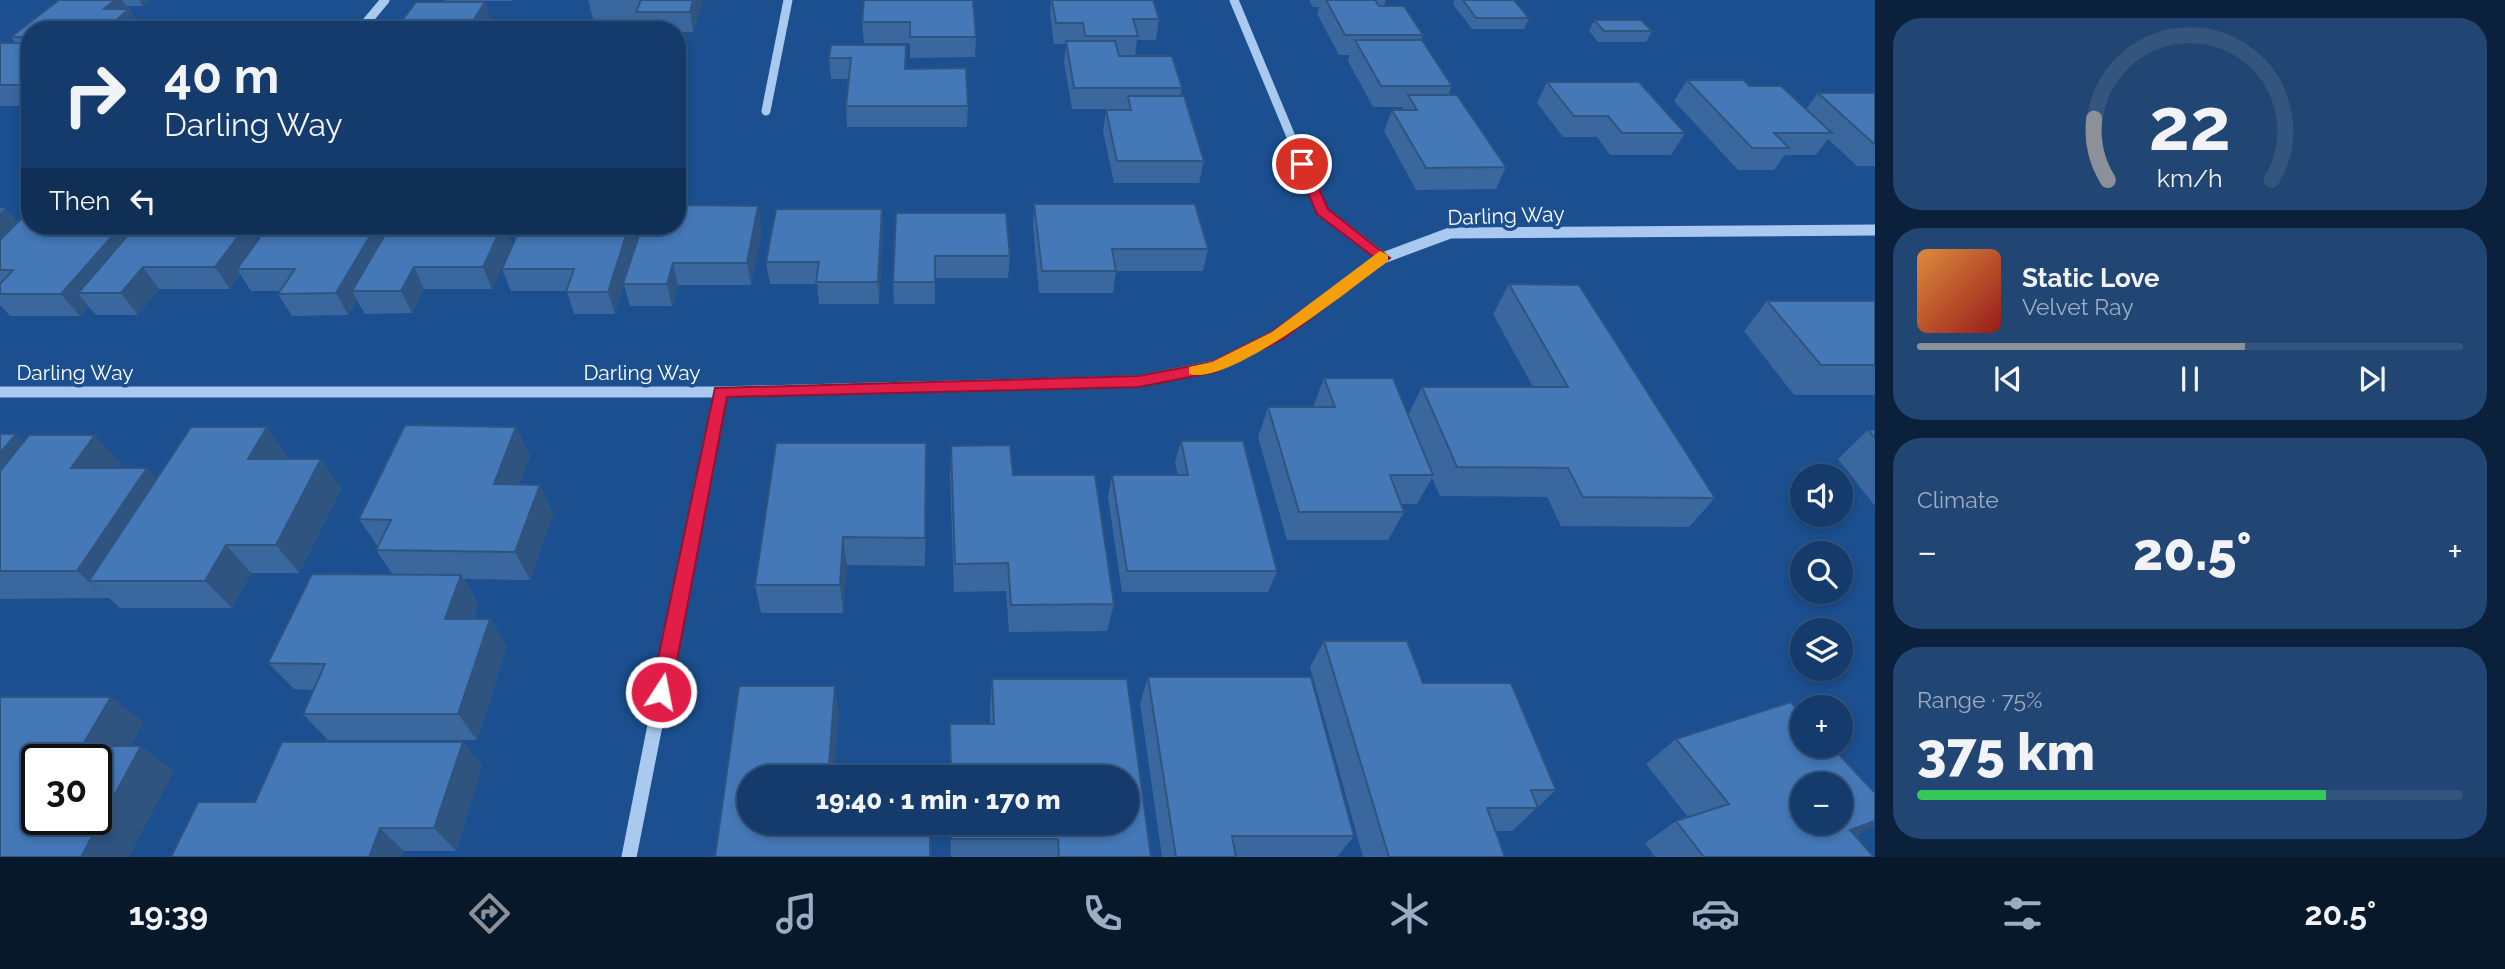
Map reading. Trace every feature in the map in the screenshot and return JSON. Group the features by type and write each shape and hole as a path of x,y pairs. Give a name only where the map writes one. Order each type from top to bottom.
{"street":[{"path":"368,21 385,0"},
{"path":"766,111 788,0"},
{"path":"1234,0 1322,211 1383,258"},
{"name":"Darling Way","path":"0,392 721,392 1139,382 1215,366 1278,335 1383,258 1450,233 1875,230"},
{"path":"629,857 721,392"}],"building":[{"path":"59,0 115,0 104,9 129,9 115,21 32,21"},
{"path":"641,0 693,0 690,12 636,12"},
{"path":"864,0 973,0 976,37 910,37 910,22 862,22"},
{"path":"1052,0 1153,0 1159,19 1133,19 1138,36 1085,36 1083,23 1056,23"},
{"path":"1326,0 1375,0 1379,6 1404,6 1423,35 1345,35"},
{"path":"1463,0 1514,0 1529,18 1476,18"},
{"path":"416,2 485,2 473,21 402,21"},
{"path":"1594,20 1641,20 1652,31 1604,31"},
{"path":"21,29 21,37 11,37"},
{"path":"1355,40 1422,40 1452,86 1381,86"},
{"path":"1066,41 1115,41 1119,56 1172,56 1182,88 1074,88"},
{"path":"21,43 21,85 0,85 0,44"},
{"path":"831,45 906,45 905,69 966,68 968,106 846,106 851,58 829,58"},
{"path":"1687,80 1744,80 1749,86 1781,86 1832,133 1774,133 1789,148 1752,148"},
{"path":"1547,82 1639,82 1685,133 1622,133 1608,116 1574,116"},
{"path":"1818,93 1875,93 1875,144 1874,144"},
{"path":"1408,95 1457,95 1506,167 1426,168 1392,110 1417,110"},
{"path":"1128,96 1184,96 1204,161 1117,161 1106,110 1131,110"},
{"path":"1034,204 1195,204 1208,249 1112,249 1116,271 1042,271"},
{"path":"686,205 758,206 747,263 673,263 667,284 623,284 639,235 686,235"},
{"path":"776,209 882,209 878,282 816,282 819,262 766,262"},
{"path":"896,213 1006,213 1010,256 935,256 935,282 893,282"},
{"path":"21,219 21,235 113,235 61,294 0,294 0,284 13,270 0,270 0,240"},
{"path":"128,235 239,235 215,267 143,267 121,293 78,293"},
{"path":"262,235 371,235 336,293 278,294 295,269 237,269"},
{"path":"385,235 498,235 483,267 414,267 401,291 352,291"},
{"path":"517,235 626,235 608,292 566,292 574,269 502,269"},
{"path":"1509,284 1579,285 1715,498 1583,497 1568,468 1457,467 1422,387 1568,387"},
{"path":"1767,301 1875,301 1875,365 1821,365"},
{"path":"1324,378 1393,378 1433,475 1390,475 1404,512 1299,512 1268,407 1335,407"},
{"path":"405,425 516,427 494,484 540,485 515,552 376,550 391,520 359,519"},
{"path":"191,427 267,427 248,459 321,459 276,545 226,545 205,581 89,581"},
{"path":"0,434 16,434 0,453"},
{"path":"29,435 95,435 71,468 147,468 77,571 0,571 0,471"},
{"path":"1181,441 1243,441 1277,571 1127,571 1112,475 1188,475"},
{"path":"776,443 926,443 925,538 843,537 840,585 755,585"},
{"path":"1010,445 1013,475 1095,475 1114,604 1011,605 1008,563 955,564 951,446"},
{"path":"312,574 461,575 445,619 490,619 458,714 303,714 325,664 268,663"},
{"path":"1324,641 1407,641 1423,683 1511,683 1556,790 1531,790 1538,808 1487,808 1505,857 1389,857"},
{"path":"1148,677 1311,677 1354,836 1232,836 1236,857 1176,857"},
{"path":"992,679 1127,679 1139,765 951,765 950,724 994,724"},
{"path":"739,686 835,686 829,765 737,765 737,835 930,835 930,857 715,857"},
{"path":"0,697 111,697 83,744 21,744 21,835 93,835 81,857 0,857"},
{"path":"1790,702 1790,758 1842,758 1875,793 1875,821 1853,829 1853,772 1790,772 1790,835 1853,833 1874,857 1704,857 1676,821 1729,804 1676,739"},
{"path":"282,742 463,742 434,828 380,828 369,857 171,857 198,802 255,802"},
{"path":"112,746 141,746 112,800"},
{"path":"1139,768 1151,857 1059,857 1058,839 951,839 951,835 1139,835"}],"slow traffic":[{"path":"1195,370 1215,366 1278,335 1383,258 1380,255"}],"route":[{"path":"661,692 721,392 1139,382 1215,366 1278,335 1383,258 1322,211 1302,164"}]}
